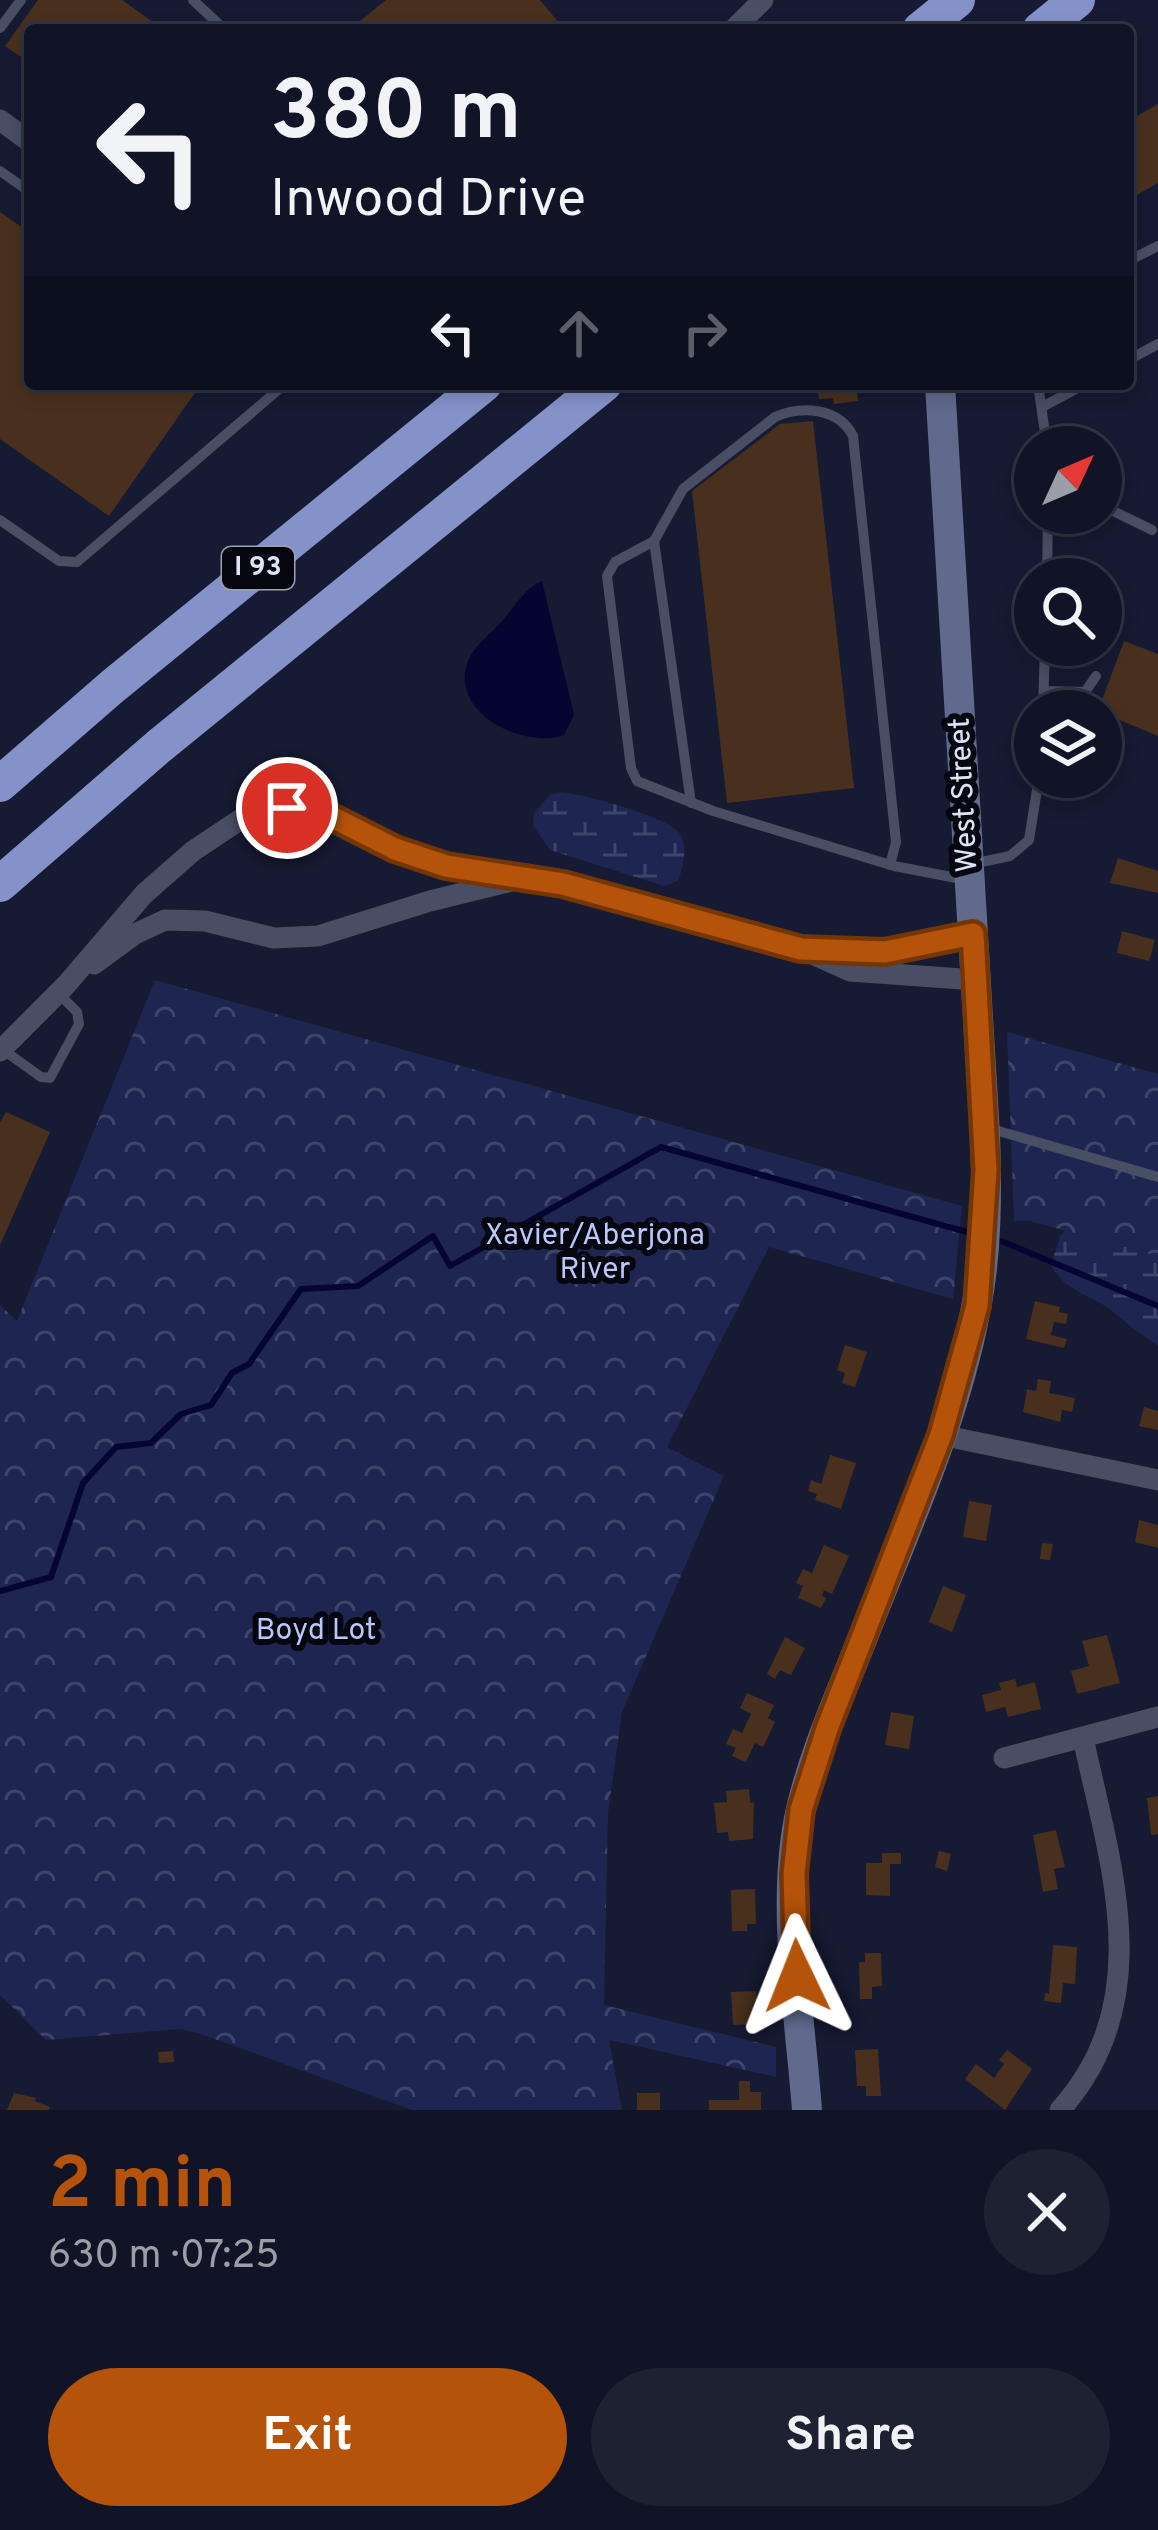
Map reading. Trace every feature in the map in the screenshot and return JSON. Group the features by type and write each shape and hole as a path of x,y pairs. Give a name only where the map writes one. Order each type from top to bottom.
{"highway":[{"path":"1048,24 1078,0"},
{"path":"926,24 955,1"},
{"name":"I 93","path":"0,784 477,390"},
{"name":"I 93","path":"0,884 209,704 597,390"}],"main road":[{"name":"West Street","path":"807,2110 795,1939 794,1874 801,1810 828,1726 941,1435 977,1306 984,1238 985,1127 940,390"}],"street":[{"path":"739,24 763,0"},
{"path":"1,1050 62,989 144,894 206,840 260,812 287,808 320,811 410,855 480,874 578,887 801,949 833,966 868,975 976,980"},
{"path":"62,989 135,934 165,920 205,921 274,938 318,936 520,879"},
{"path":"801,949 885,952 973,934"},
{"path":"941,1435 1158,1480"},
{"path":"1004,1758 1158,1717"},
{"path":"1060,2110 1088,2076 1104,2045 1118,2004 1126,1953 1083,1738"}],"lane":[{"path":"0,28 21,0"},
{"path":"193,0 219,24"},
{"path":"0,520 58,561 75,563 278,390"},
{"path":"1039,390 1044,426"},
{"path":"1042,407 1074,390"},
{"path":"890,865 896,842 850,428 819,410 775,417 683,489 654,541 615,562 607,576 631,768 640,784 691,803 890,865 932,876 970,873 1025,845 1032,833 1036,798"},
{"path":"1122,515 1153,530"},
{"path":"654,541 691,803"},
{"path":"1086,690 1096,676"},
{"path":"1,1050 50,1078 79,1024 62,989"},
{"path":"985,1127 1158,1177"}],"green space":[{"path":"562,792 625,807 672,827 684,845 678,881 664,886 550,850 533,825 534,813 550,795"},
{"name":"Boyd Lot","path":"155,980 962,1206 953,1299 769,1247 667,1447 724,1476 622,1712 608,1813 604,2005 776,2047 776,2077 609,2040 622,2110 412,2110 180,2029 46,2040 0,1995 0,1305 17,1321"},
{"path":"1007,1032 1158,1074 1158,1256 1030,1221 1014,1221"},
{"path":"1066,1230 1158,1238 1158,1345 1057,1274 1051,1265"}],"shaded area":[{"path":"542,581 574,715 564,735 548,738 530,737 495,724 470,699 465,682 473,652 525,593"}],"building":[{"path":"38,0 122,0 156,24 24,24 24,59 5,46"},
{"path":"386,0 540,0 560,24 356,24"},
{"path":"1158,104 1158,183 1134,197 1134,118"},
{"path":"0,212 24,229 24,390 197,390 109,516 0,439"},
{"path":"818,390 857,390 858,401 834,404 833,398 819,399"},
{"path":"813,421 854,788 727,803 692,491 780,424"},
{"path":"1124,641 1158,654 1158,736 1122,721 1122,690 1106,690 1115,666 1122,666"},
{"path":"1118,858 1158,871 1158,893 1110,883"},
{"path":"1122,931 1155,940 1149,961 1117,953"},
{"path":"6,1112 50,1132 0,1245 0,1122"},
{"path":"1035,1301 1068,1314 1066,1324 1054,1322 1051,1335 1067,1339 1064,1348 1026,1339"},
{"path":"845,1345 867,1352 855,1387 842,1383 845,1373 837,1370"},
{"path":"1038,1379 1051,1381 1049,1393 1075,1398 1072,1412 1062,1410 1060,1422 1023,1412 1027,1389 1036,1391"},
{"path":"1144,1407 1158,1411 1158,1430 1139,1426"},
{"path":"830,1455 856,1463 841,1509 815,1500 817,1494 808,1491 811,1480 821,1484"},
{"path":"969,1501 992,1505 986,1541 963,1537"},
{"path":"1139,1520 1158,1525 1158,1548 1135,1542"},
{"path":"1042,1543 1053,1544 1050,1560 1040,1559"},
{"path":"824,1545 849,1556 832,1594 824,1590 821,1608 798,1598 803,1586 796,1583 803,1569 812,1573"},
{"path":"943,1586 966,1595 952,1632 929,1622"},
{"path":"1107,1635 1120,1683 1077,1694 1071,1671 1089,1666 1082,1641"},
{"path":"785,1637 805,1648 791,1675 780,1670 775,1679 767,1674"},
{"path":"1015,1679 1017,1687 1035,1682 1041,1709 1008,1717 1005,1707 986,1712 982,1695 1001,1690 999,1683"},
{"path":"747,1693 774,1705 768,1718 775,1722 763,1747 755,1743 746,1762 732,1756 736,1748 726,1744 733,1729 742,1733 751,1714 740,1708"},
{"path":"891,1712 914,1716 909,1749 885,1745"},
{"path":"749,1789 750,1803 754,1802 753,1839 729,1841 728,1832 717,1833 714,1803 727,1802 726,1791"},
{"path":"1158,1796 1158,1834 1151,1835 1147,1798"},
{"path":"1056,1830 1065,1867 1054,1869 1058,1889 1043,1892 1033,1835"},
{"path":"939,1851 951,1854 947,1871 935,1867"},
{"path":"882,1853 901,1853 901,1864 890,1864 890,1896 866,1895 866,1863 882,1863"},
{"path":"755,1889 756,1924 747,1924 747,1931 732,1931 731,1890"},
{"path":"1053,1945 1077,1947 1075,1984 1063,1983 1061,2003 1044,2001 1045,1993 1049,1994"},
{"path":"865,1953 881,1953 882,1986 872,1987 872,1999 860,1999 859,1962 865,1962"},
{"path":"756,1991 758,2024 733,2025 731,1992"},
{"path":"878,2049 881,2096 866,2096 866,2086 857,2086 855,2050"},
{"path":"1007,2050 1032,2069 1005,2110 965,2079 976,2064 994,2078"},
{"path":"173,2051 174,2062 159,2063 158,2052"},
{"path":"739,2081 750,2081 750,2092 761,2092 761,2110 709,2110 709,2100 739,2100"},
{"path":"14,2093 36,2098 49,2110 7,2110"},
{"path":"637,2093 660,2093 660,2110 637,2110"}],"waterway":[{"path":"0,1591 51,1577 83,1483 116,1447 151,1443 181,1414 211,1405 232,1373 249,1364 301,1289 358,1286 433,1236 450,1266 661,1147 967,1232"},
{"path":"1001,1241 1158,1306"}],"route":[{"path":"287,808 320,811 395,849 446,866 563,884 801,949 885,952 973,934 986,1170 977,1306 941,1435 812,1769 796,1841 797,1976"}],"park label":[{"name":"Xavier/Aberjona River","path":"595,1253"}]}
